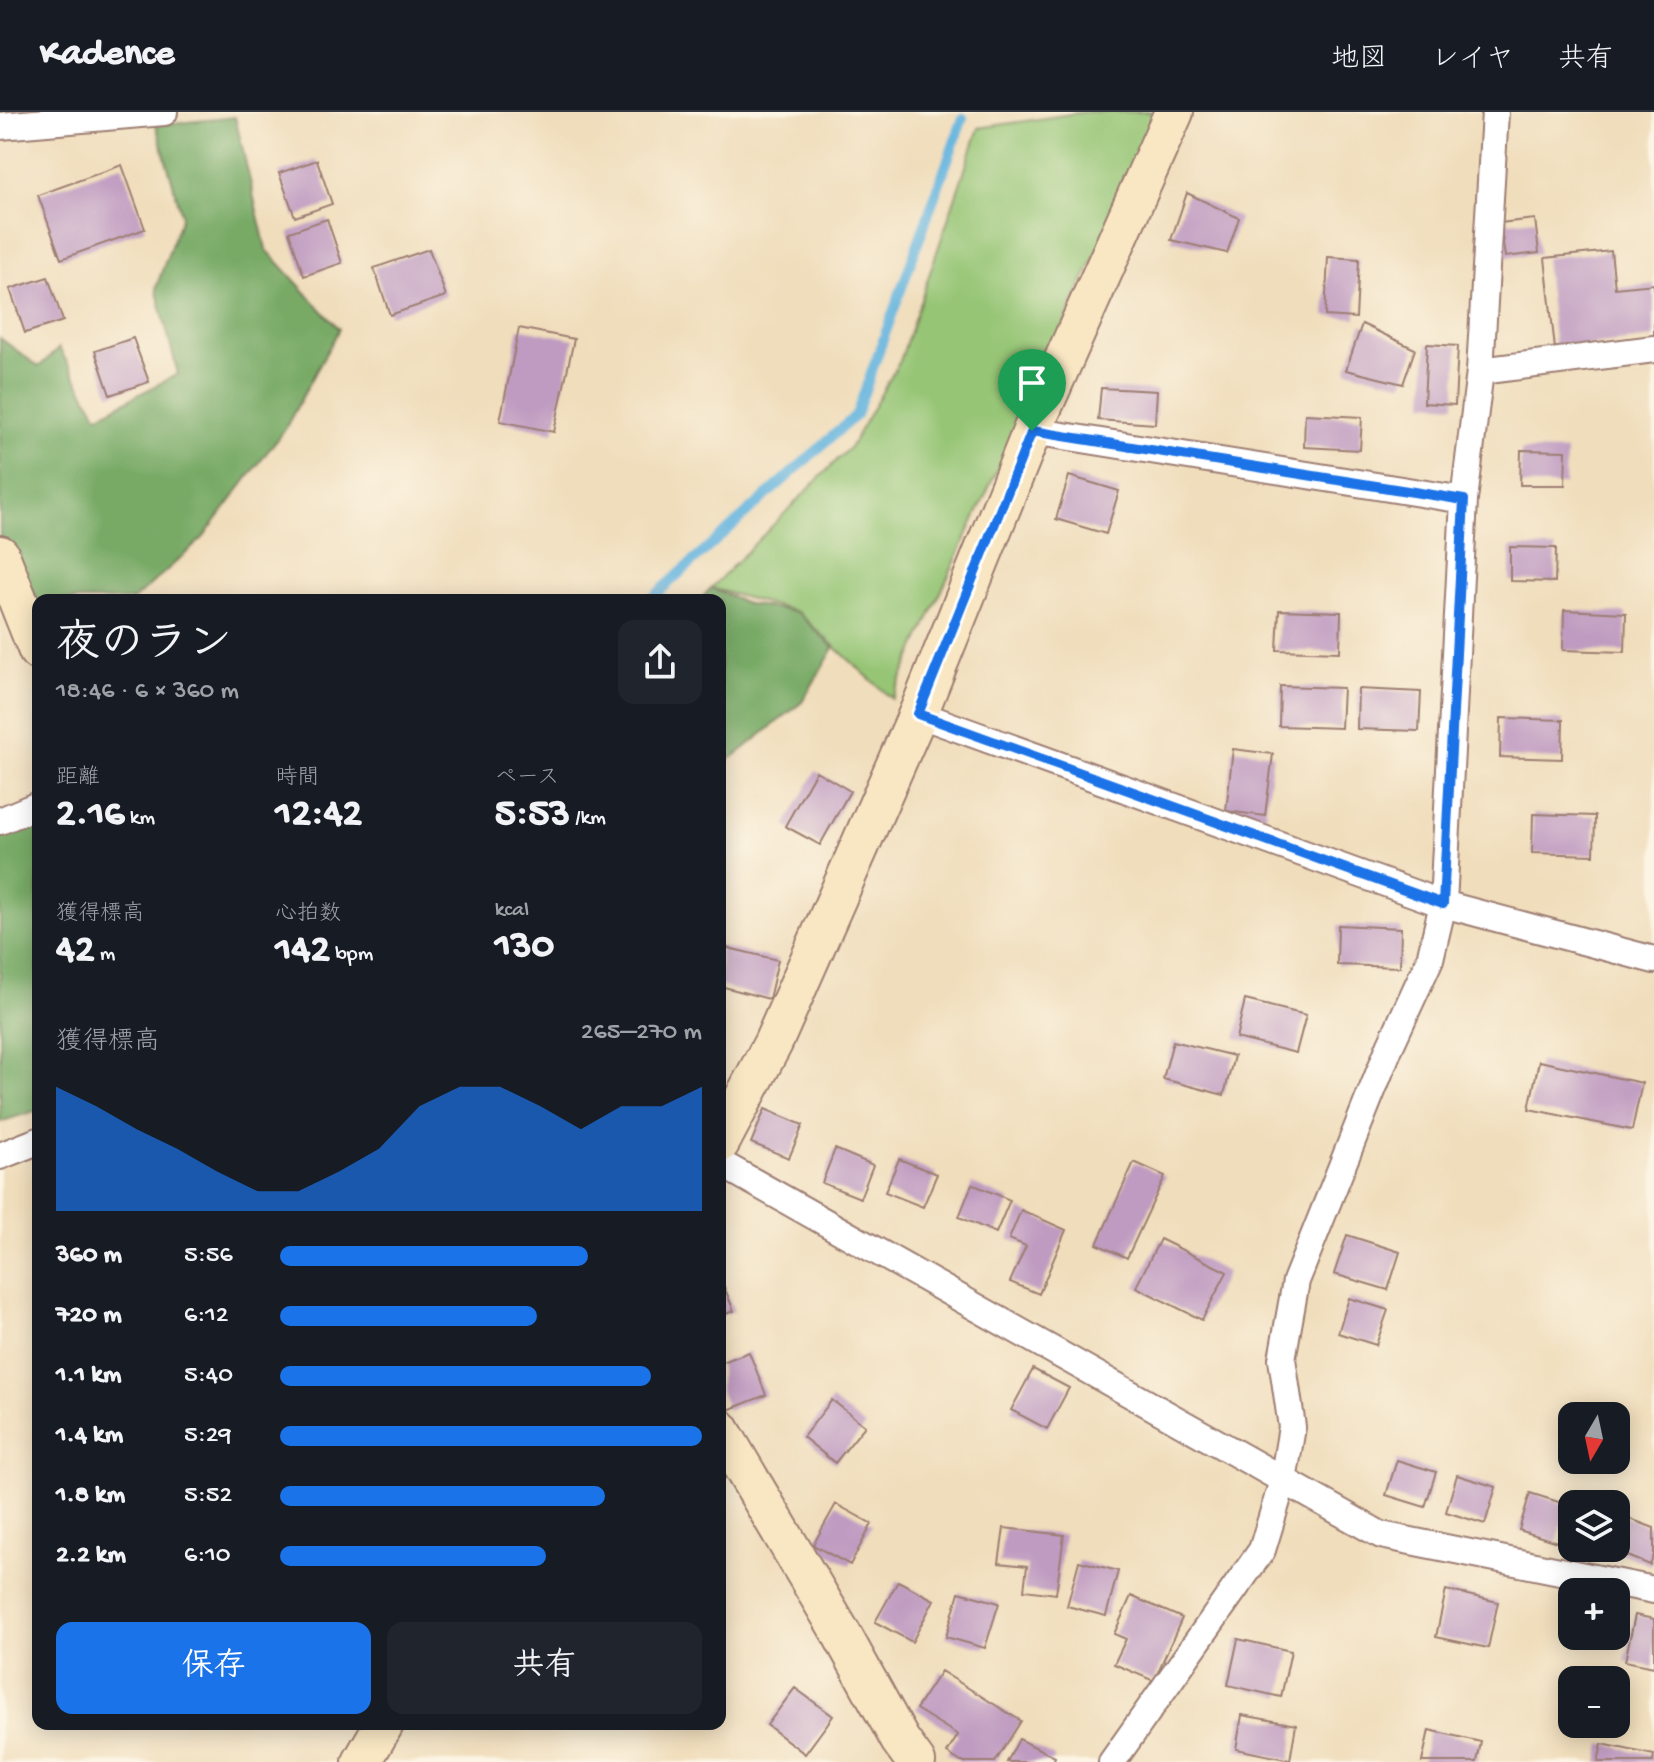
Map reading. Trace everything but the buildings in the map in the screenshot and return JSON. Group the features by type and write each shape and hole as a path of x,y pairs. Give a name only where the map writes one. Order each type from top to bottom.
{"street":[{"path":"0,126 164,112"},
{"path":"726,1132 773,1043 918,714 1032,431 1174,112"},
{"path":"1112,1762 1262,1550 1283,1481 1292,1427 1282,1359 1296,1281 1390,1046 1430,959 1443,904 1464,500 1480,371 1495,112"},
{"path":"1480,371 1654,349"},
{"path":"1032,431 1464,500"},
{"path":"0,555 32,636"},
{"path":"918,714 1443,904 1654,960"},
{"path":"0,821 32,808"},
{"path":"0,1156 32,1143"},
{"path":"726,1166 1381,1535 1654,1590"},
{"path":"726,1439 827,1607 900,1740 916,1762"},
{"path":"362,1762 381,1730"}],"green space":[{"path":"1084,112 1161,112 892,699 797,612 711,588 851,446 900,361 979,128"},
{"path":"235,117 266,249 339,329 286,427 202,539 140,594 33,594 0,555 0,338 39,367 59,348 98,416 178,374 156,288 182,215 156,125"},
{"path":"711,588 725,594 706,594"},
{"path":"726,594 748,604 797,612 834,648 802,702 726,761"},
{"path":"32,808 32,1112 0,1122 0,821"}],"waterway":[{"path":"657,594 856,415 963,118"}],"route":[{"path":"1032,431 1464,500 1443,904 918,714 1032,431"}]}
